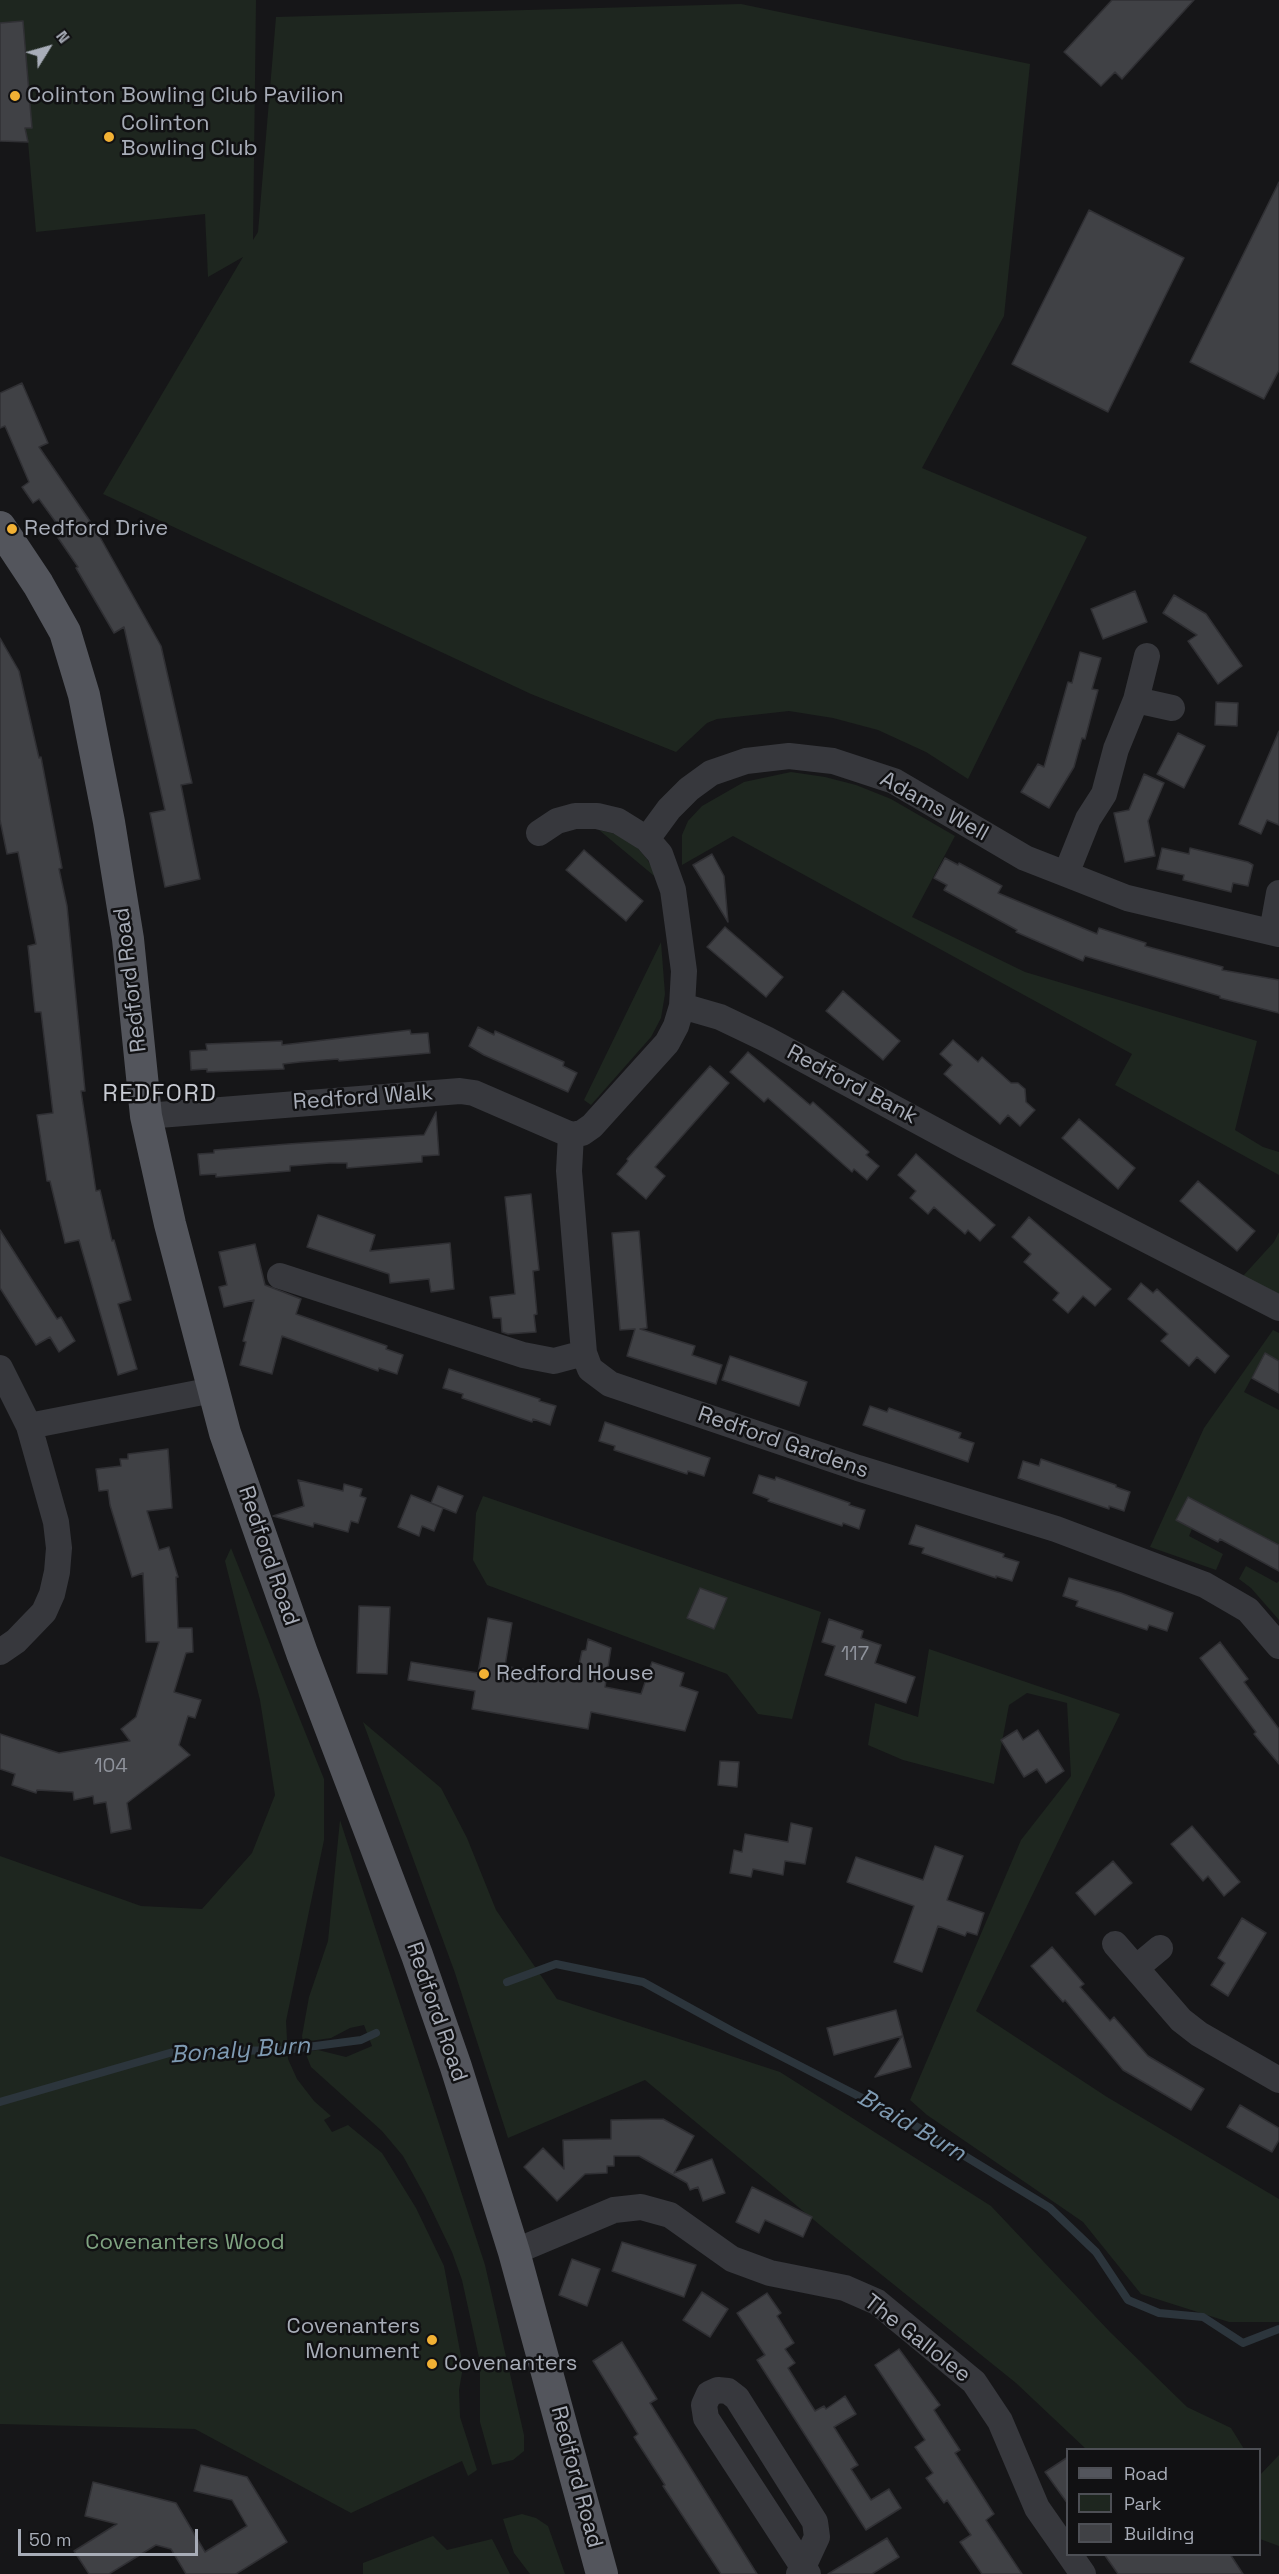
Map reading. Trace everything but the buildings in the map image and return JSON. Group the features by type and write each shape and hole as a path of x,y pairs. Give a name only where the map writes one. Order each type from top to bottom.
{"main road":[{"name":"Redford Road","path":"0,527 38,584 65,632 84,695 109,822 128,939 146,1116 170,1224 225,1433 302,1653 417,1955 514,2252 602,2574"}],"street":[{"path":"1066,874 1088,819 1104,794 1116,749 1136,700 1147,656"},
{"path":"1136,700 1172,708"},
{"name":"Adams Well","path":"647,839 669,809 688,789 711,773 746,761 789,756 833,760 894,781 1024,858 1127,898 1275,933 1279,893"},
{"path":"280,1275 523,1354 554,1361 584,1353 569,1171 571,1135 582,1133 592,1126 667,1043 676,1026 682,1006 684,971 673,890 660,854 647,839 618,821 597,816 575,816 557,821 539,833"},
{"name":"Redford Bank","path":"682,1006 720,1017 766,1039 964,1146 1279,1308"},
{"name":"Redford Walk","path":"146,1116 460,1091 474,1093 571,1135"},
{"name":"Redford Gardens","path":"584,1353 590,1369 610,1384 858,1468 1056,1529 1205,1585 1248,1610 1279,1646"},
{"path":"0,1368 29,1426 56,1522 59,1548 52,1594 44,1612 16,1641 0,1652"},
{"path":"29,1426 47,1420 213,1390"},
{"path":"1115,1944 1181,2020 1199,2034 1279,2080"},
{"path":"1136,1968 1160,1948"},
{"name":"The Gallolee","path":"514,2252 614,2210 641,2207 670,2215 732,2259 770,2273 845,2288 877,2302 974,2382 1000,2421 1037,2508 1066,2550"},
{"path":"718,2390 729,2391 737,2398 815,2522 817,2537 803,2572 706,2418 704,2405 709,2394 718,2390"},
{"name":"The Gallolee","path":"1070,2556 1083,2574"}],"green space":[{"path":"0,0 256,0 253,240 258,232 276,17 741,4 1030,64 1004,316 922,468 1087,537 968,779 926,752 878,730 833,718 789,711 717,719 707,723 676,752 531,694 103,494 243,257 208,277 205,214 36,232 28,142 0,141"},
{"path":"791,772 856,785 891,799 955,836 912,917 1025,972 1257,1041 1235,1130 1263,1147 1279,1152 1279,1175 1115,1085 1132,1054 733,836 682,865 682,835 688,821 702,806 744,782"},
{"path":"599,830 620,835 636,846 647,859 659,880"},
{"path":"661,942 665,994 661,1018 651,1037 591,1105 584,1100"},
{"path":"1279,1232 1279,1294 1243,1276 1274,1242"},
{"path":"1273,1330 1279,1333 1279,1361 1265,1353 1244,1392 1279,1410 1279,1545 1189,1497 1177,1520 1192,1529 1189,1536 1223,1554 1216,1570 1150,1547 1204,1428"},
{"path":"483,1496 821,1612 792,1719 758,1714 727,1674 487,1585 473,1560 476,1513"},
{"name":"Covenanters Wood","path":"231,1548 324,1779 324,1840 286,2021 288,2059 297,2079 314,2101 331,2116 324,2120 332,2132 348,2125 382,2153 416,2208 444,2266 463,2367 459,2390 460,2417 477,2470 468,2476 462,2461 351,2513 195,2429 0,2424 0,1856 141,1906 202,1909 252,1853 275,1795 260,1700 225,1561"},
{"path":"1246,1566 1277,1583 1279,1581 1279,1620 1251,1588 1239,1579"},
{"path":"929,1649 1120,1714 976,2011 1107,2097 1279,2199 1279,2322 1229,2322 1141,2294 1083,2222 927,2115 910,2100 1021,1840 1071,1776 1067,1703 1027,1693 1009,1705 994,1784 903,1760 868,1745 875,1703 918,1717"},
{"path":"363,1722 441,1788 467,1838 496,1910 557,1999 780,2072 991,2206 1110,2332 1187,2407 1231,2428 1243,2448 1085,2448 1016,2383 645,2080 508,2138 455,1973"},
{"path":"340,1820 485,2265 524,2435 524,2451 513,2460 492,2465 480,2422 480,2362 462,2280 452,2252 425,2196 403,2156 382,2131 311,2067 305,2052 318,2050 346,2057 372,2046 364,2025 350,2028 331,2038 303,2042 302,2036 309,1997 328,1941"},
{"path":"1279,2455 1279,2546 1261,2539 1261,2474"},
{"path":"522,2514 536,2518 548,2526 565,2574 530,2574 514,2553 503,2519"},
{"path":"433,2536 447,2550 492,2539 510,2574 363,2574 363,2563"}],"waterway":[{"name":"Braid Burn","path":"507,1982 556,1964 643,1982 732,2031 909,2122 1050,2208 1096,2252 1128,2300 1159,2313 1203,2317 1243,2343 1279,2329"},
{"name":"Bonaly Burn","path":"0,2102 173,2052 285,2050 361,2040 376,2033"}],"place":[{"name":"Colinton Bowling Club Pavilion","path":"15,96"},
{"name":"Colinton Bowling Club","path":"109,137"},
{"name":"Redford Drive","path":"12,529"},
{"name":"Redford House","path":"484,1674"},
{"name":"Covenanters Monument","path":"432,2340"},
{"name":"Covenanters","path":"432,2364"}],"district":[{"name":"REDFORD","path":"160,1094"}]}
